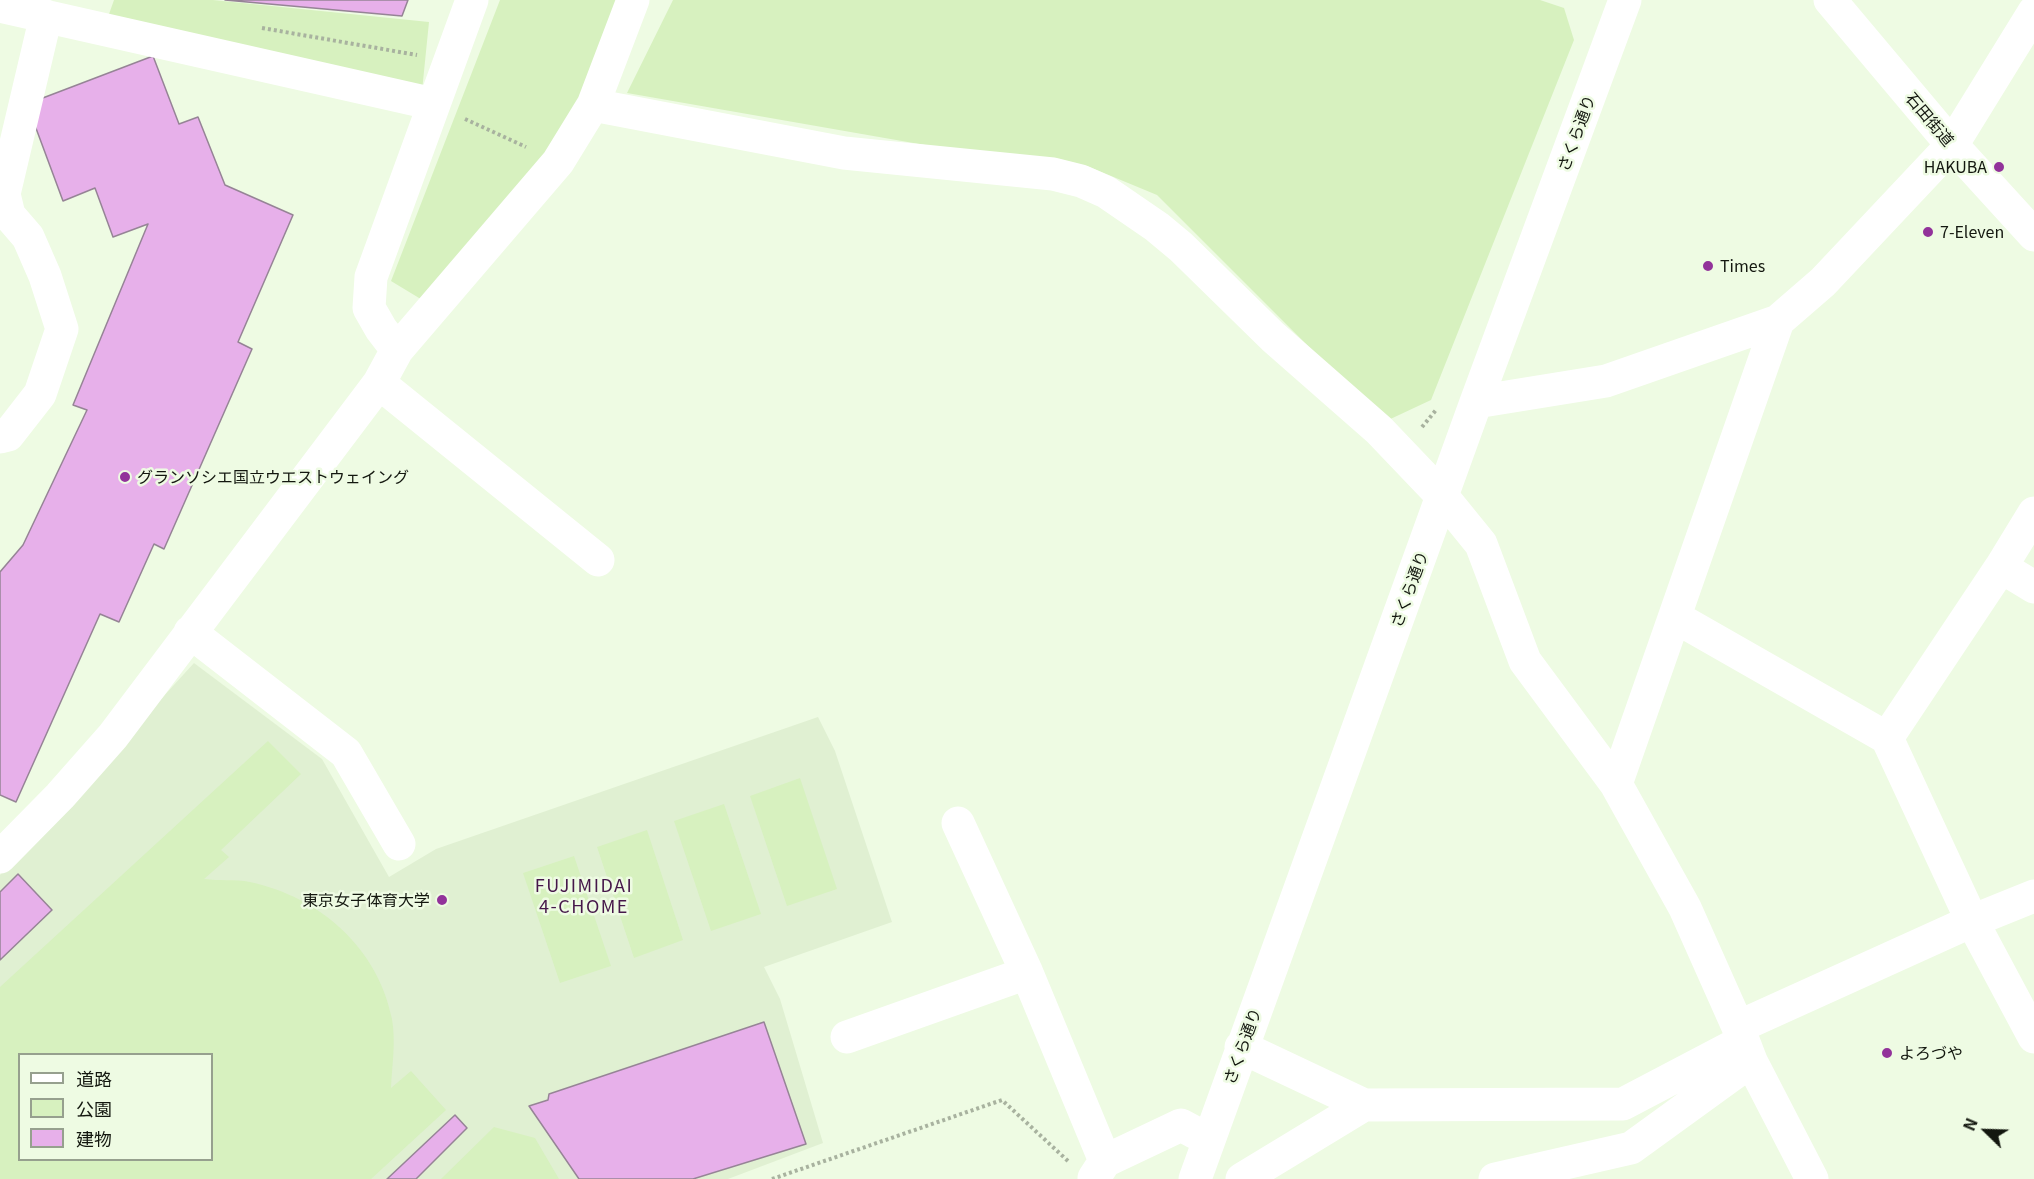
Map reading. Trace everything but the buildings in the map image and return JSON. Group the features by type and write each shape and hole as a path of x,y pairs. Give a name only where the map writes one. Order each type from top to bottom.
{"street":[{"path":"397,350 369,308 371,277 472,0"},
{"path":"0,857 60,796 113,736 379,383 397,350 558,162 593,105 633,0"},
{"name":"石田街道","path":"1830,0 1952,145 2034,235"},
{"name":"さくら通り","path":"1195,1179 1619,2"},
{"path":"0,437 8,435 40,394 62,329 45,276 28,237 9,215 4,194 20,8 434,104"},
{"path":"1476,402 1606,381 1778,321 1823,282 1952,145 2034,12"},
{"path":"593,105 844,153 1053,174 1106,192 1157,227 1181,247 1273,337 1379,430 1442,496 1481,544 1525,662 1616,784 1685,908 1744,1043 1812,1179"},
{"path":"1616,784 1778,321"},
{"path":"379,383 597,560"},
{"path":"1887,738 2001,567 2034,513"},
{"path":"2001,567 2034,587"},
{"path":"1675,616 1887,738 1972,921 2034,1037"},
{"path":"190,632 346,753 399,844"},
{"path":"958,823 1027,973 1089,1168 1181,1125 1209,1140"},
{"path":"1241,1047 1364,1105 1623,1104 1744,1043 1972,921 2034,896"},
{"path":"847,1037 1027,973"},
{"path":"1495,1179 1549,1173 1631,1148 1744,1043"},
{"path":"1242,1179 1364,1105"}],"path":[{"path":"252,27 449,60"},
{"path":"434,104 558,162"},
{"path":"1421,430 1439,407"},
{"path":"772,1179 1002,1100 1089,1168"}],"shaded area":[{"name":"東京女子体育大学","path":"194,663 322,759 389,877 436,849 818,717 835,751 892,922 764,967 780,999 823,1143 728,1179 0,1179 0,875"}],"green space":[{"path":"114,0 213,0 429,22 421,101 103,31"},
{"path":"500,0 638,0 610,56 493,235 424,301 391,281"},
{"path":"673,0 1540,0 1564,8 1574,40 1431,400 1384,422 1157,195 1087,166 965,152 627,93"},
{"path":"268,741 301,774 221,850 229,857 204,879 244,881 276,889 322,913 342,930 359,948 374,970 385,993 393,1028 391,1088 411,1071 446,1110 371,1179 0,1179 0,987"},
{"path":"800,778 837,889 787,906 750,796"},
{"path":"724,804 761,914 711,931 674,821"},
{"path":"647,830 683,940 634,958 597,847"},
{"path":"574,856 611,966 560,983 523,873"},
{"path":"494,1127 535,1138 559,1179 441,1179"}],"place":[{"name":"HAKUBA","path":"1999,167"},
{"name":"7-Eleven","path":"1928,232"},
{"name":"Times","path":"1708,266"},
{"name":"グランソシエ国立ウエストウェイング","path":"125,477"},
{"name":"東京女子体育大学","path":"442,900"},
{"name":"よろづや","path":"1887,1053"}],"district":[{"name":"FUJIMIDAI 4-CHOME","path":"584,895"}]}
